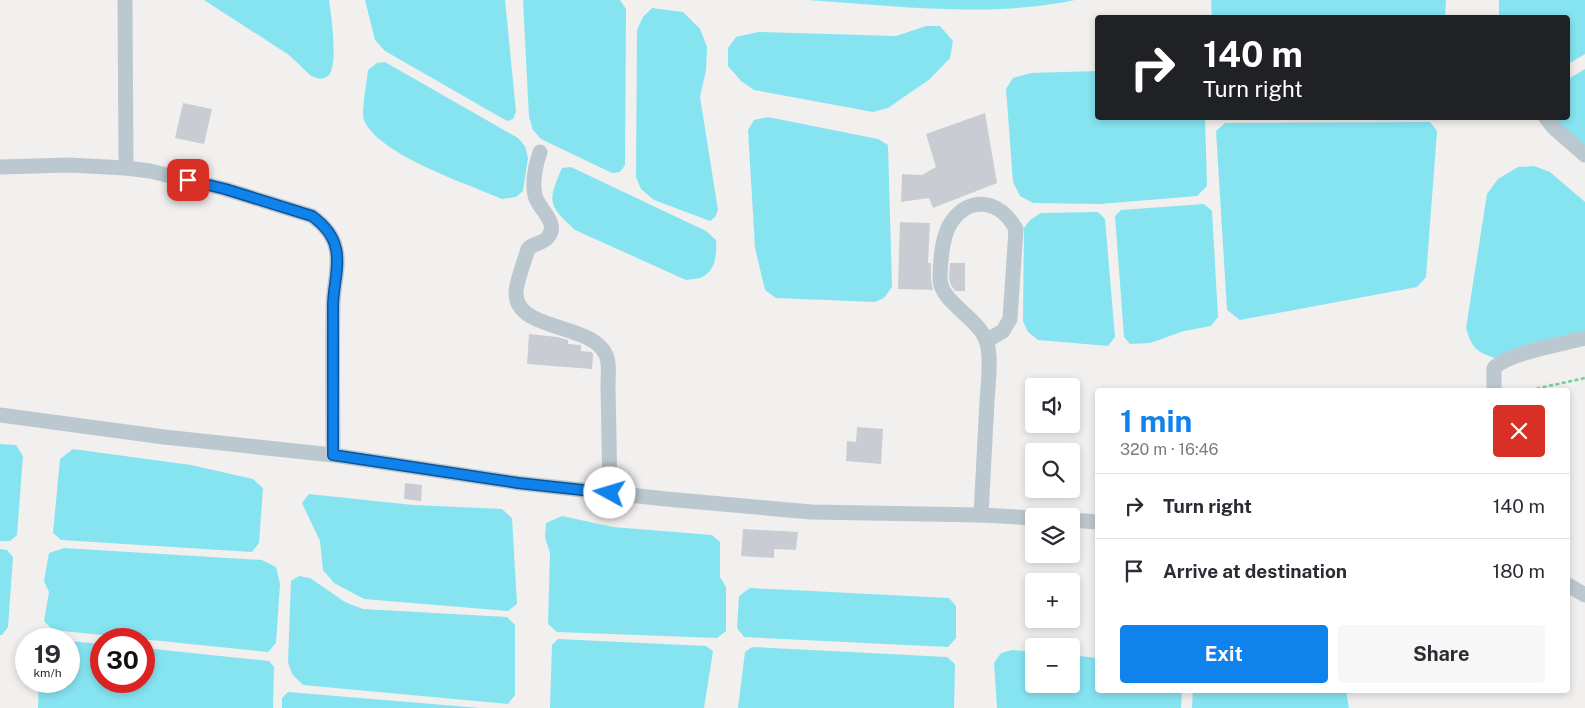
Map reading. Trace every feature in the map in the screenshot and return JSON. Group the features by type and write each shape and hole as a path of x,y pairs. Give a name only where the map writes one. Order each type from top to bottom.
{"street":[{"path":"125,0 126,168"},
{"path":"1548,120 1585,155"},
{"path":"540,152 536,173 535,196 538,204 545,211 551,229 550,236 544,241 528,248 516,294 520,305 526,313 536,320 588,337 606,355 610,493"},
{"path":"0,167 68,165 150,171 225,189 312,216 327,229 335,247 337,259 333,303 333,455"},
{"path":"981,515 989,368 986,341 978,326 946,294 940,282 943,241 950,224 964,210 979,203 994,206 1011,220 1016,229 1010,319 1003,331 986,341"},
{"path":"1494,388 1494,368 1503,360 1585,338"},
{"path":"0,415 164,437 333,455 518,483 610,493 811,512 1025,517"},
{"path":"1080,521 1095,522"},
{"path":"1570,586 1585,595"}],"path":[{"path":"1539,388 1585,378"}],"water":[{"path":"204,0 329,0 334,52 328,76 320,79 311,76 289,55"},
{"path":"365,0 505,0 516,112 513,119 507,121 385,51 375,40"},
{"path":"523,0 620,0 626,9 625,165 620,172 612,173 541,139 533,130 529,117"},
{"path":"808,0 1075,0 1010,8 942,9"},
{"path":"1211,0 1446,0 1445,15 1212,15"},
{"path":"1499,0 1585,0 1585,54 1570,63 1570,15 1499,15"},
{"path":"652,8 683,12 700,29 707,47 706,70 700,97 718,210 715,217 710,221 654,200 641,189 636,177 637,30 643,17"},
{"path":"926,26 940,26 953,41 950,58 930,79 888,108 873,112 754,90 741,81 728,66 728,48 736,37 758,32 896,36"},
{"path":"385,62 518,138 525,146 528,158 523,191 516,197 502,199 425,167 386,145 372,133 363,116 368,70 377,63"},
{"path":"1585,69 1585,151 1551,120 1570,120 1570,78"},
{"path":"1095,71 1095,120 1205,120 1207,186 1197,196 1100,204 1033,203 1020,196 1013,182 1006,89 1013,78 1031,73"},
{"path":"768,117 878,139 888,145 892,287 884,298 875,302 776,298 765,290 755,248 748,130 754,120"},
{"path":"1430,122 1437,131 1426,277 1417,287 1240,320 1227,310 1216,131 1225,123"},
{"path":"1534,166 1550,172 1585,202 1585,334 1495,358 1483,354 1473,345 1466,328 1487,194 1498,179 1518,167"},
{"path":"571,167 706,231 716,240 716,256 710,271 700,278 686,280 575,230 559,215 552,196 562,168"},
{"path":"1204,204 1212,211 1218,317 1211,326 1184,331 1150,343 1130,344 1124,337 1115,216 1121,210"},
{"path":"1098,212 1105,219 1115,337 1108,346 1038,340 1028,332 1023,321 1024,228 1030,220 1041,213"},
{"path":"0,444 16,445 23,456 17,535 10,541 0,541"},
{"path":"73,449 191,465 253,479 263,488 259,543 252,552 61,540 53,533 60,459"},
{"path":"309,494 413,505 502,509 512,518 517,604 508,611 364,599 334,583 323,570 320,541 302,503"},
{"path":"562,516 613,527 712,535 720,542 720,577 726,587 726,631 717,638 557,632 548,624 550,553 545,537 546,523"},
{"path":"64,548 262,560 276,567 280,584 276,643 268,652 155,640 155,628 90,628 90,634 80,633 80,628 51,628 44,621 49,592 44,581 49,553"},
{"path":"0,549 7,550 13,557 8,627 2,635 0,635"},
{"path":"299,576 310,578 345,602 363,609 507,617 515,625 515,695 508,704 303,685 292,674 288,662 291,581"},
{"path":"750,588 949,598 956,606 956,638 948,647 744,637 737,628 739,596"},
{"path":"558,639 706,646 713,651 704,708 550,708 552,645"},
{"path":"80,642 90,643 90,693 155,693 155,649 269,661 274,667 273,708 38,708 39,693 80,693"},
{"path":"752,647 947,657 955,664 954,708 738,708 745,652"},
{"path":"1012,650 1025,651 1025,693 1080,693 1080,656 1095,658 1095,693 1182,693 1181,708 997,708 994,663 1001,653"},
{"path":"288,692 480,708 282,708 282,698"},
{"path":"1193,693 1346,693 1349,708 1192,708"}],"building":[{"path":"183,103 212,109 204,144 175,138"},
{"path":"985,113 997,183 933,208 929,198 901,202 902,174 922,175 936,167 926,134"},
{"path":"900,222 930,223 928,263 931,263 933,290 898,289"},
{"path":"950,263 965,263 965,291 955,291 951,285 949,279"},
{"path":"529,334 557,337 568,340 568,344 581,345 581,351 592,352 593,354 592,369 527,364"},
{"path":"857,427 883,429 881,464 846,461 847,441 856,442"},
{"path":"405,483 422,485 421,501 404,499"},
{"path":"743,529 798,532 796,550 774,549 774,558 741,556"}],"route":[{"path":"188,180 225,189 312,216 327,229 335,247 337,259 333,303 333,455 518,483 610,493"}]}
